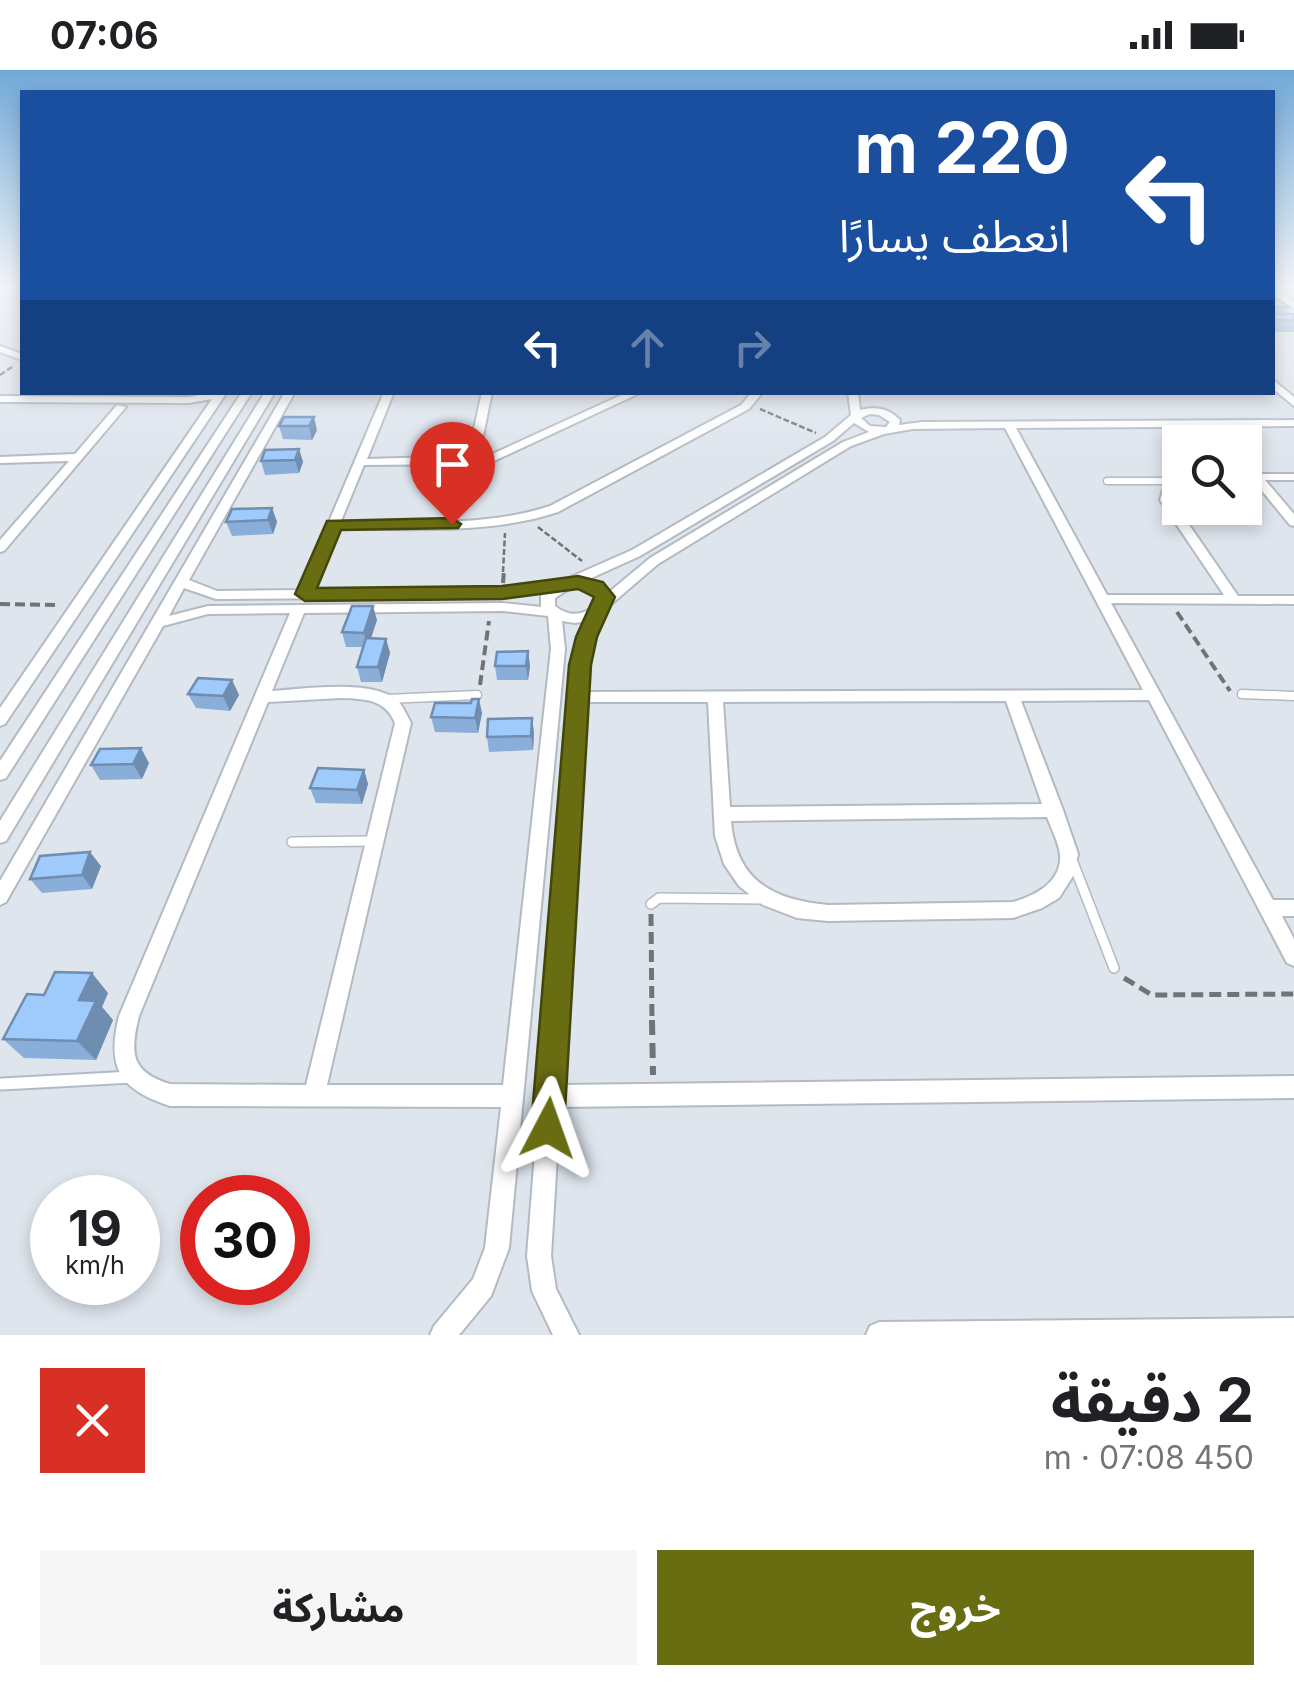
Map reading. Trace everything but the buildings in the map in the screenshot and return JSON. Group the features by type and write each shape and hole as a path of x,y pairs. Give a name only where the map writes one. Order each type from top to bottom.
{"street":[{"path":"1275,385 1294,404"},
{"path":"0,403 189,400 216,395"},
{"path":"0,720 220,395"},
{"path":"0,774 244,395"},
{"path":"0,836 268,395"},
{"path":"0,897 288,395"},
{"path":"388,395 129,1016 122,1038 123,1059 132,1077 148,1090 170,1095 512,1096"},
{"path":"472,461 486,395"},
{"path":"360,462 472,461 504,455 630,395"},
{"path":"852,395 856,416 863,428 1294,420"},
{"path":"181,582 216,595 302,602 491,607 576,619 602,607 654,561 847,444 888,429 896,422 870,396"},
{"path":"334,525 506,522 527,518 554,509 754,398"},
{"path":"123,400 208,412"},
{"path":"0,548 123,400"},
{"path":"442,1335 482,1288 497,1248 558,649 548,596 829,438 856,416 884,413 920,418 1294,420"},
{"path":"1010,425 1294,957"},
{"path":"248,428 270,427"},
{"path":"0,460 79,456"},
{"path":"1262,477 1294,477"},
{"path":"1262,489 1294,522"},
{"path":"1183,525 1234,600"},
{"path":"158,623 208,610 302,602 502,593 567,584 596,586 602,607 582,650 577,697 540,1274 550,1308 566,1335"},
{"path":"1103,600 1294,600"},
{"path":"262,697 363,695 397,709 403,723 314,1095"},
{"path":"714,696 722,814 730,859 745,881 768,899 797,910 828,914 1014,910 1038,904 1056,892 1067,874 1070,854 1011,695"},
{"path":"577,697 1154,695"},
{"path":"37,774 72,772"},
{"path":"722,814 1054,810"},
{"path":"1268,908 1294,908"},
{"path":"550,1096 1294,1087"},
{"path":"879,1335 1294,1331"}],"lane":[{"path":"1106,482 1162,481"},
{"path":"383,700 477,694"},
{"path":"1242,694 1294,696"},
{"path":"292,842 376,842"},
{"path":"1070,854 1114,968"},
{"path":"651,904 659,898 768,899"},
{"path":"2,1084 132,1077"}],"path":[{"path":"0,375 20,360"},
{"path":"754,398 829,438"},
{"path":"527,518 596,572"},
{"path":"502,593 506,522"},
{"path":"1169,600 1224,686 1242,694"},
{"path":"0,604 77,605"},
{"path":"477,694 491,607"},
{"path":"651,904 653,1094"},
{"path":"1114,968 1132,985 1152,995 1294,994"}],"route":[{"path":"452,524 334,525 305,594 502,593 578,582 596,586 605,597 586,637 580,665 548,1128"}]}
